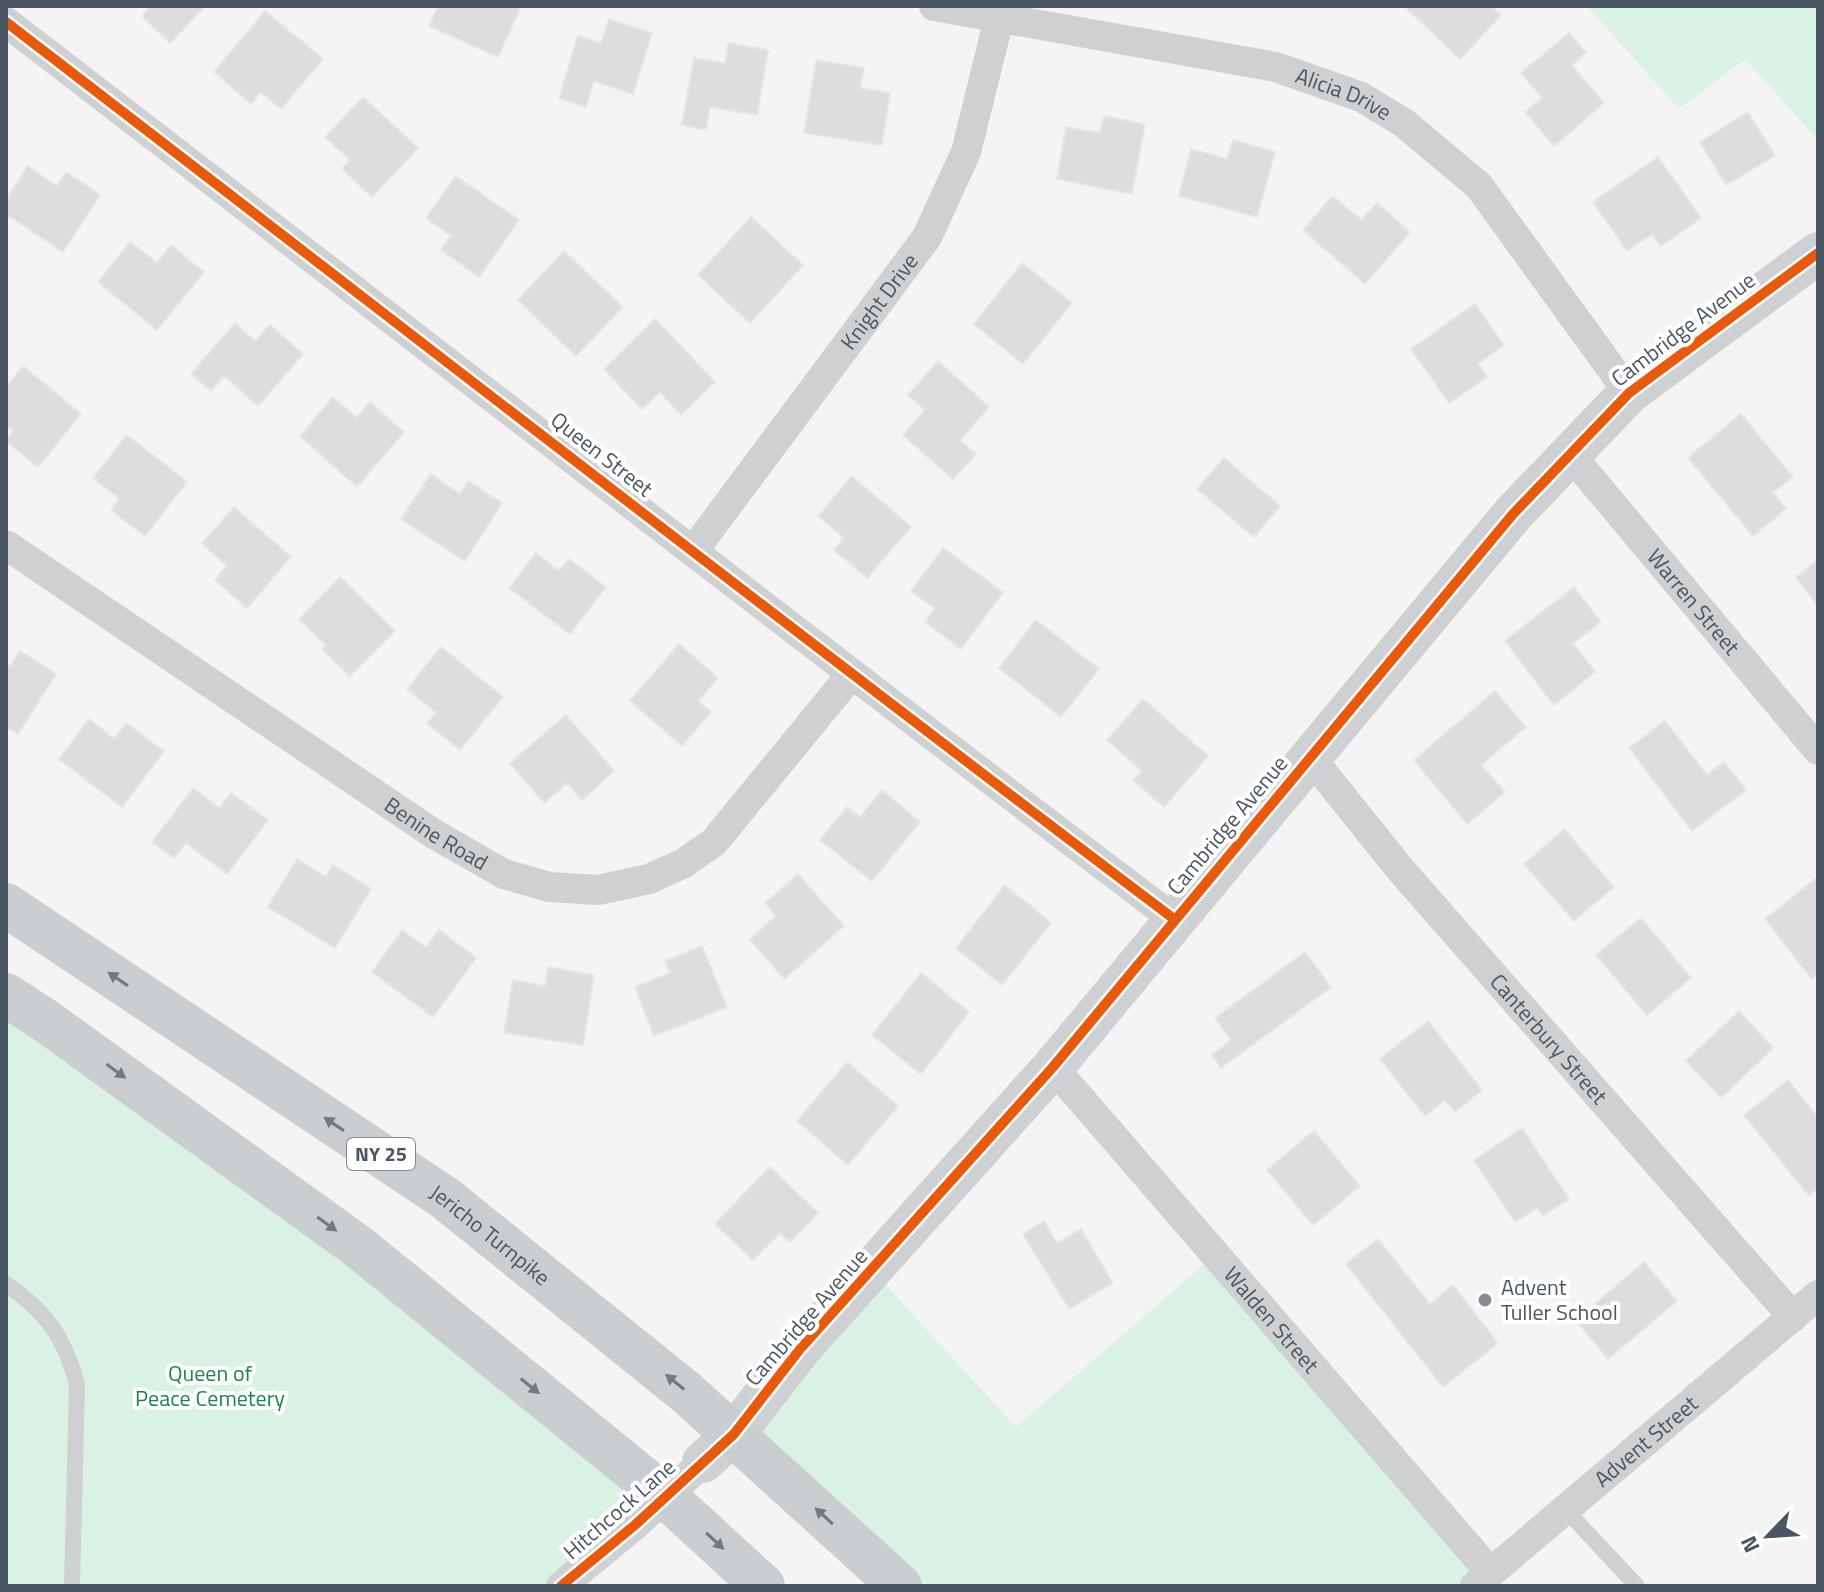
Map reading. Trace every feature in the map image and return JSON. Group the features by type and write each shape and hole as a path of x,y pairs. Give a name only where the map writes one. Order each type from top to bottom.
{"main road":[{"name":"Jericho Turnpike","path":"6,905 445,1198 687,1393 719,1448 900,1586"},
{"path":"6,995 360,1248 666,1497 763,1586"}],"street":[{"name":"Alicia Drive","path":"934,6 1276,67 1361,97 1404,123 1479,186 1629,393"},
{"name":"Knight Drive","path":"694,550 927,237 966,152 999,19"},
{"name":"Queen Street","path":"6,22 694,550 851,675 1174,919"},
{"name":"Cambridge Avenue","path":"719,1448 800,1349 1053,1067 1513,514 1569,453 1629,393 1818,253"},
{"name":"Warren Street","path":"1569,453 1818,750"},
{"name":"Benine Road","path":"6,545 434,834 504,874 549,887 598,890 649,879 684,863 714,842 851,675"},
{"name":"Canterbury Street","path":"1311,758 1400,869 1793,1317"},
{"name":"Walden Street","path":"1053,1067 1482,1579"},
{"name":"Advent Street","path":"1482,1579 1818,1295"},
{"name":"Hitchcock Lane","path":"561,1586 719,1448"}],"lane":[{"path":"6,1284 32,1302 50,1323 70,1357 77,1384 72,1586"},
{"path":"1565,1509 1637,1586"}],"green space":[{"path":"1587,6 1818,6 1818,140 1745,59 1679,109"},
{"name":"Queen of Peace Cemetery","path":"6,995 666,1497 561,1586 6,1586"},
{"path":"1216,1254 1490,1572 1475,1586 900,1586 734,1434 872,1270 1016,1427"}],"building":[{"path":"151,6 205,6 170,43 142,16"},
{"path":"438,6 521,6 498,57 429,26"},
{"path":"1404,6 1491,6 1501,15 1460,59"},
{"path":"265,11 323,59 281,109 261,92 251,104 214,72"},
{"path":"609,19 652,33 633,94 594,81 586,107 559,98 578,36 601,43"},
{"path":"1569,33 1586,53 1572,65 1604,103 1554,146 1525,112 1542,98 1521,73"},
{"path":"728,43 768,50 757,115 710,107 706,130 682,125 694,58 725,63"},
{"path":"816,60 864,68 860,88 890,93 882,145 804,133"},
{"path":"363,97 418,148 372,197 342,169 350,160 325,137"},
{"path":"1748,112 1775,156 1726,185 1700,142"},
{"path":"1104,116 1145,124 1132,194 1057,179 1066,127 1100,133"},
{"path":"1233,140 1275,152 1257,217 1179,196 1191,149 1227,159"},
{"path":"1658,157 1701,218 1661,246 1652,234 1627,251 1593,202"},
{"path":"28,166 57,186 66,172 100,195 63,252 6,214 6,200"},
{"path":"456,176 519,220 479,277 441,250 451,236 426,218"},
{"path":"1333,196 1361,220 1377,203 1410,232 1365,284 1303,230"},
{"path":"751,217 803,265 750,323 698,275"},
{"path":"130,242 157,263 171,245 204,272 157,330 98,282"},
{"path":"564,251 623,307 576,356 518,300"},
{"path":"1022,263 1072,303 1023,364 974,324"},
{"path":"1475,304 1504,345 1478,364 1487,377 1449,403 1411,349"},
{"path":"655,319 715,382 681,415 660,392 642,409 604,369"},
{"path":"235,323 255,341 270,325 303,354 258,406 225,376 211,391 191,374"},
{"path":"938,361 989,407 960,440 976,454 953,479 903,435 925,410 908,395"},
{"path":"23,366 81,414 38,467 6,441 13,430 6,425 6,387"},
{"path":"333,397 357,418 370,402 404,432 357,487 300,436"},
{"path":"1741,414 1793,477 1773,493 1786,509 1753,536 1688,458"},
{"path":"127,435 187,482 145,536 111,510 119,498 93,478"},
{"path":"1224,458 1280,506 1254,537 1197,489"},
{"path":"431,474 460,494 468,481 502,503 465,561 401,519"},
{"path":"852,476 911,527 867,578 834,550 844,538 818,516"},
{"path":"234,507 291,557 247,608 215,580 227,566 202,543"},
{"path":"943,548 1003,592 961,649 925,622 935,608 911,591"},
{"path":"536,553 559,571 569,559 606,587 570,634 509,588"},
{"path":"1818,560 1818,606 1796,577"},
{"path":"340,577 395,631 350,676 322,649 326,645 299,619"},
{"path":"1574,587 1601,622 1573,643 1595,672 1554,705 1505,641"},
{"path":"1036,620 1099,669 1061,717 999,668"},
{"path":"679,644 718,678 698,701 711,712 682,746 630,701"},
{"path":"441,647 503,697 460,750 427,723 436,712 407,689"},
{"path":"20,651 56,674 18,734 6,726 6,664 10,667"},
{"path":"1495,691 1526,727 1481,765 1505,792 1467,824 1414,760"},
{"path":"1143,699 1208,756 1164,807 1133,780 1142,771 1107,740"},
{"path":"566,715 614,771 582,800 567,783 544,803 510,763"},
{"path":"89,719 114,739 126,723 164,751 122,807 59,759"},
{"path":"1665,721 1707,775 1724,762 1746,790 1692,831 1629,748"},
{"path":"193,788 219,808 231,793 268,820 227,874 186,843 174,858 152,842"},
{"path":"882,790 920,822 872,881 820,840 847,807 860,817"},
{"path":"1564,829 1614,887 1574,921 1524,864"},
{"path":"297,859 326,877 333,865 371,889 335,948 268,907"},
{"path":"798,874 844,926 784,979 750,939 776,916 765,903"},
{"path":"1818,877 1818,974 1812,979 1765,919"},
{"path":"1005,885 1051,923 1002,985 956,948"},
{"path":"1641,918 1691,978 1647,1015 1596,955"},
{"path":"402,930 426,947 439,930 476,958 433,1017 372,972"},
{"path":"702,946 727,1007 654,1036 635,987 670,973 665,961"},
{"path":"1305,952 1331,987 1221,1068 1212,1055 1231,1040 1215,1018"},
{"path":"548,967 594,975 583,1045 504,1033 513,980 545,986"},
{"path":"921,973 969,1012 921,1074 872,1035"},
{"path":"1739,1011 1773,1048 1721,1098 1686,1061"},
{"path":"1428,1021 1482,1090 1455,1112 1445,1100 1425,1116 1380,1059"},
{"path":"847,1062 898,1106 848,1165 797,1121"},
{"path":"1788,1080 1818,1118 1818,1188 1809,1196 1744,1115"},
{"path":"1522,1128 1569,1199 1543,1216 1537,1208 1515,1222 1474,1160"},
{"path":"1314,1131 1360,1186 1313,1225 1267,1170"},
{"path":"770,1167 818,1213 790,1242 780,1233 753,1260 715,1224"},
{"path":"1044,1221 1057,1243 1081,1229 1113,1283 1069,1309 1023,1234"},
{"path":"1378,1239 1430,1304 1453,1285 1498,1343 1443,1387 1346,1264"},
{"path":"1644,1262 1677,1301 1608,1359 1576,1320"}],"cycle path":[{"path":"6,22 1174,919"},
{"path":"561,1586 635,1525 734,1434 800,1349 1053,1067 1513,514 1629,393 1818,253"}],"place":[{"name":"Advent Tuller School","path":"1485,1300"}]}
